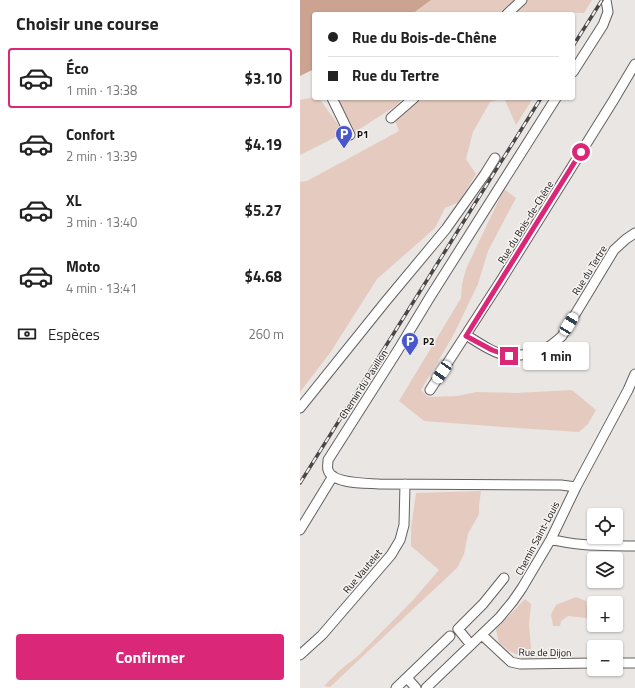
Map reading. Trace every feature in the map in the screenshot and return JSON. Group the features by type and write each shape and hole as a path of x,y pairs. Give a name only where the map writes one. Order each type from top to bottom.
{"street":[{"path":"509,12 522,0"},
{"path":"575,69 603,25 608,12 606,0"},
{"name":"Rue du Bois-de-Chêne","path":"430,390 466,336 635,64"},
{"path":"333,100 350,135"},
{"path":"391,118 412,100"},
{"name":"Chemin du Pavillon","path":"333,476 327,468 328,460 555,100"},
{"path":"300,408 386,301 446,230 495,158"},
{"name":"Rue du Tertre","path":"466,336 492,350 509,356 538,353 551,346 562,336 614,250 626,239 635,234"},
{"name":"Chemin Saint-Louis","path":"426,688 482,635 513,601 522,588 551,539 576,487 635,374"},
{"path":"300,530 333,476 338,479 355,482 379,484 560,485 576,487"},
{"name":"Rue Vautelet","path":"300,655 322,635 391,555 400,540 404,525 406,484"},
{"path":"551,539 582,545 635,546"},
{"path":"472,645 458,629 483,604 504,578"},
{"name":"Rue de Dijon","path":"482,635 511,662 520,664 587,663"},
{"path":"396,688 450,636"},
{"path":"623,663 635,663"},
{"path":"407,678 416,688"}],"shaded area":[{"path":"300,0 431,0 415,12 312,12 312,70 300,76"},
{"path":"431,0 516,0 502,12 415,12"},
{"path":"527,0 592,0 584,13 513,12"},
{"path":"312,97 312,100 320,100 344,133 300,155 300,100"},
{"path":"338,100 402,100 394,107 355,132"},
{"path":"415,100 497,100 490,102 473,132 466,159 476,174 459,202 445,208 435,228 377,279 330,353 300,392 300,182 307,181 399,131 394,118"},
{"path":"505,100 532,100 516,125"},
{"path":"504,189 516,198 488,251 478,284 454,334 421,390 428,397 457,396 476,392 515,393 572,390 596,410 588,424 579,432 424,421 399,401 461,298 462,284 466,269"},
{"path":"481,491 479,514 468,534 464,554 457,568 330,687 324,686 340,670 358,656 413,600 439,570 411,546 411,528 416,493"},
{"path":"576,597 586,601 587,618 568,616 561,621 560,626 553,626 551,614 556,605"},
{"path":"525,599 531,604 529,625 532,658 523,657 509,651 499,643 496,629"}],"railway":[{"path":"575,43 602,0"},
{"path":"300,483 540,100"}],"place":[{"name":"P1","path":"344,149"},
{"name":"P2","path":"410,356"}],"route":[{"path":"509,356 492,350 466,336 581,152"}]}
